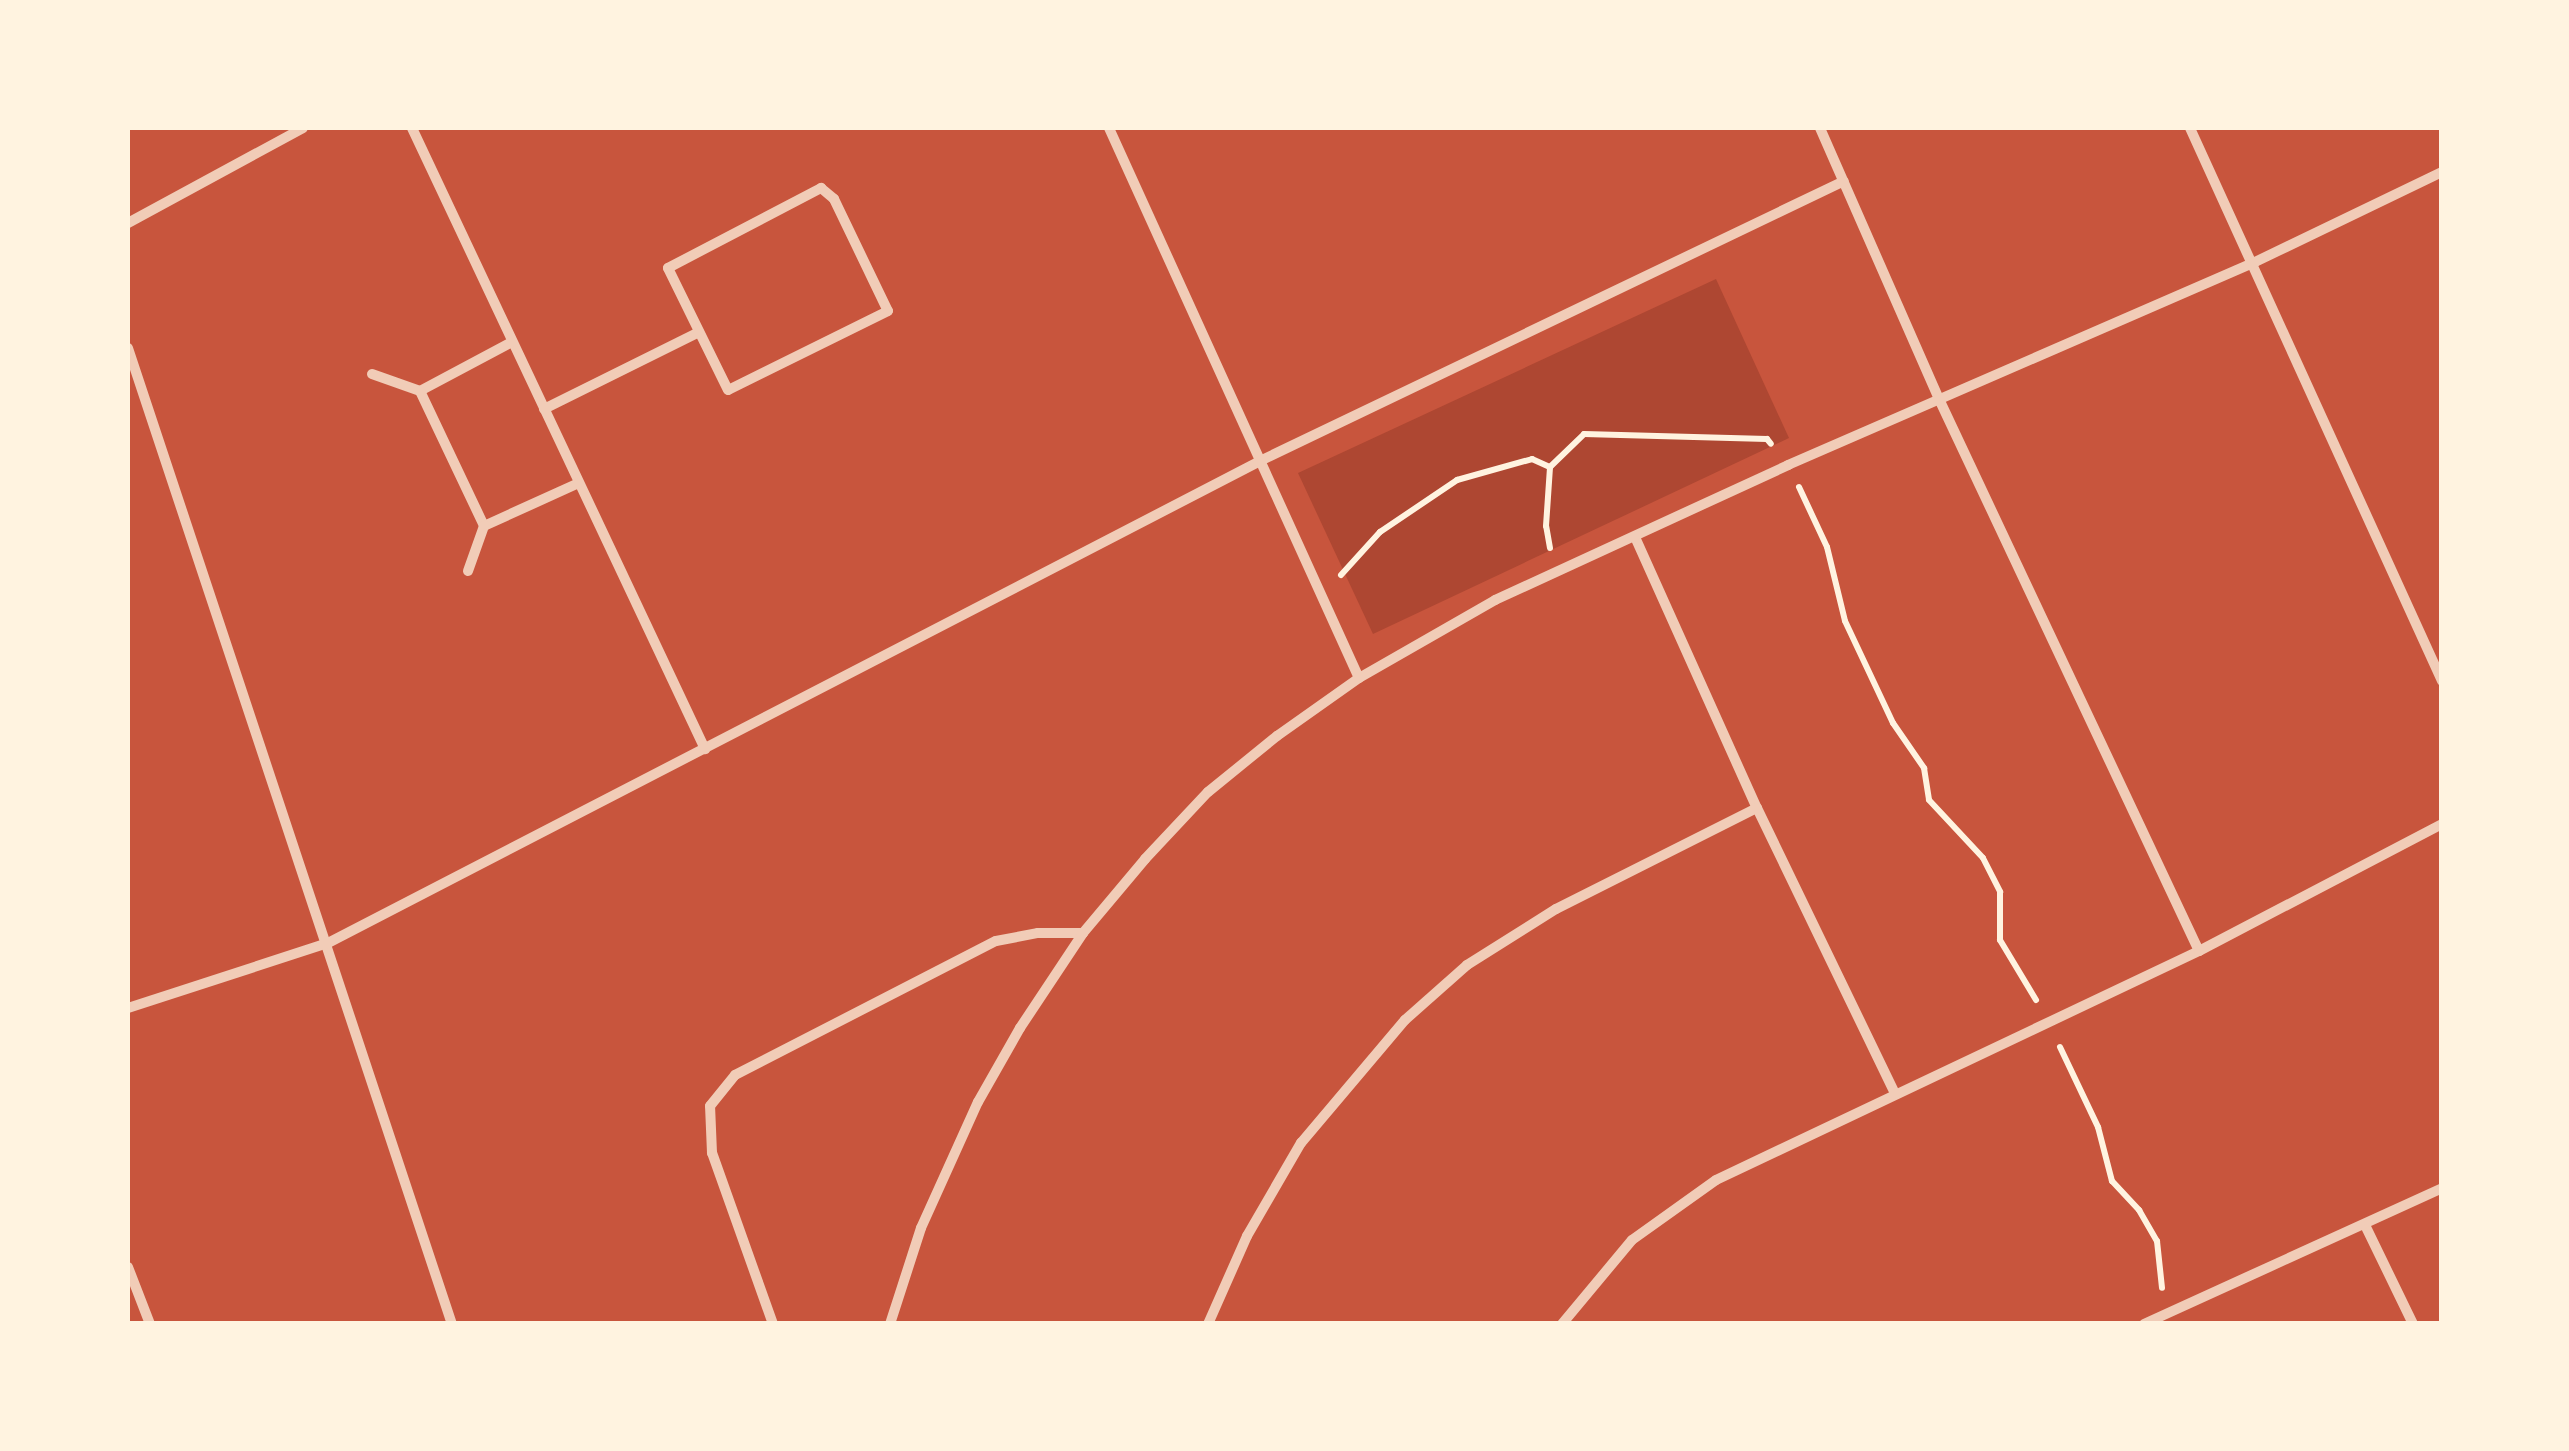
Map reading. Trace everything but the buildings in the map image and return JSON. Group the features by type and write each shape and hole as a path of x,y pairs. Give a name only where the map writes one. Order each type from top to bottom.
{"street":[{"path":"128,223 303,128"},
{"path":"412,128 705,749"},
{"path":"1108,128 1359,678"},
{"path":"1820,128 1939,399 2199,952"},
{"path":"2190,128 2442,681"},
{"path":"890,1324 921,1228 978,1102 1020,1028 1083,933 1208,792 1359,678 1495,600 1788,465 2254,262 2442,172"},
{"path":"128,1008 328,942 1262,460 1844,181"},
{"path":"821,188 829,192 888,306 886,316 732,390 724,388 697,333 667,273 672,262 821,188"},
{"path":"544,409 697,333"},
{"path":"420,391 512,342"},
{"path":"128,348 452,1324"},
{"path":"372,374 420,391 484,526 468,571"},
{"path":"484,526 579,483"},
{"path":"1635,538 1757,808 1894,1092"},
{"path":"1208,1324 1247,1236 1301,1143 1405,1020 1467,966 1556,909 1757,808"},
{"path":"1562,1324 1632,1240 1716,1180 1894,1092 2199,952 2442,824"},
{"path":"773,1324 712,1153 710,1106 735,1075 996,941 1038,934 1083,933"},
{"path":"2144,1324 2442,1188"},
{"path":"2365,1225 2413,1324"},
{"path":"128,1267 150,1324"}],"path":[{"path":"1554,574 1546,526 1550,467 1584,434 1767,439 1788,465 1827,546 1845,621 1893,723 1924,768 1929,800 1983,858 2000,892 2000,940 2048,1022 2098,1127 2112,1180 2138,1210 2157,1241 2165,1312"},
{"path":"1322,594 1380,532 1457,480 1532,459 1550,467"}],"shaded area":[{"path":"1716,279 1789,438 1373,634 1298,473"}]}
